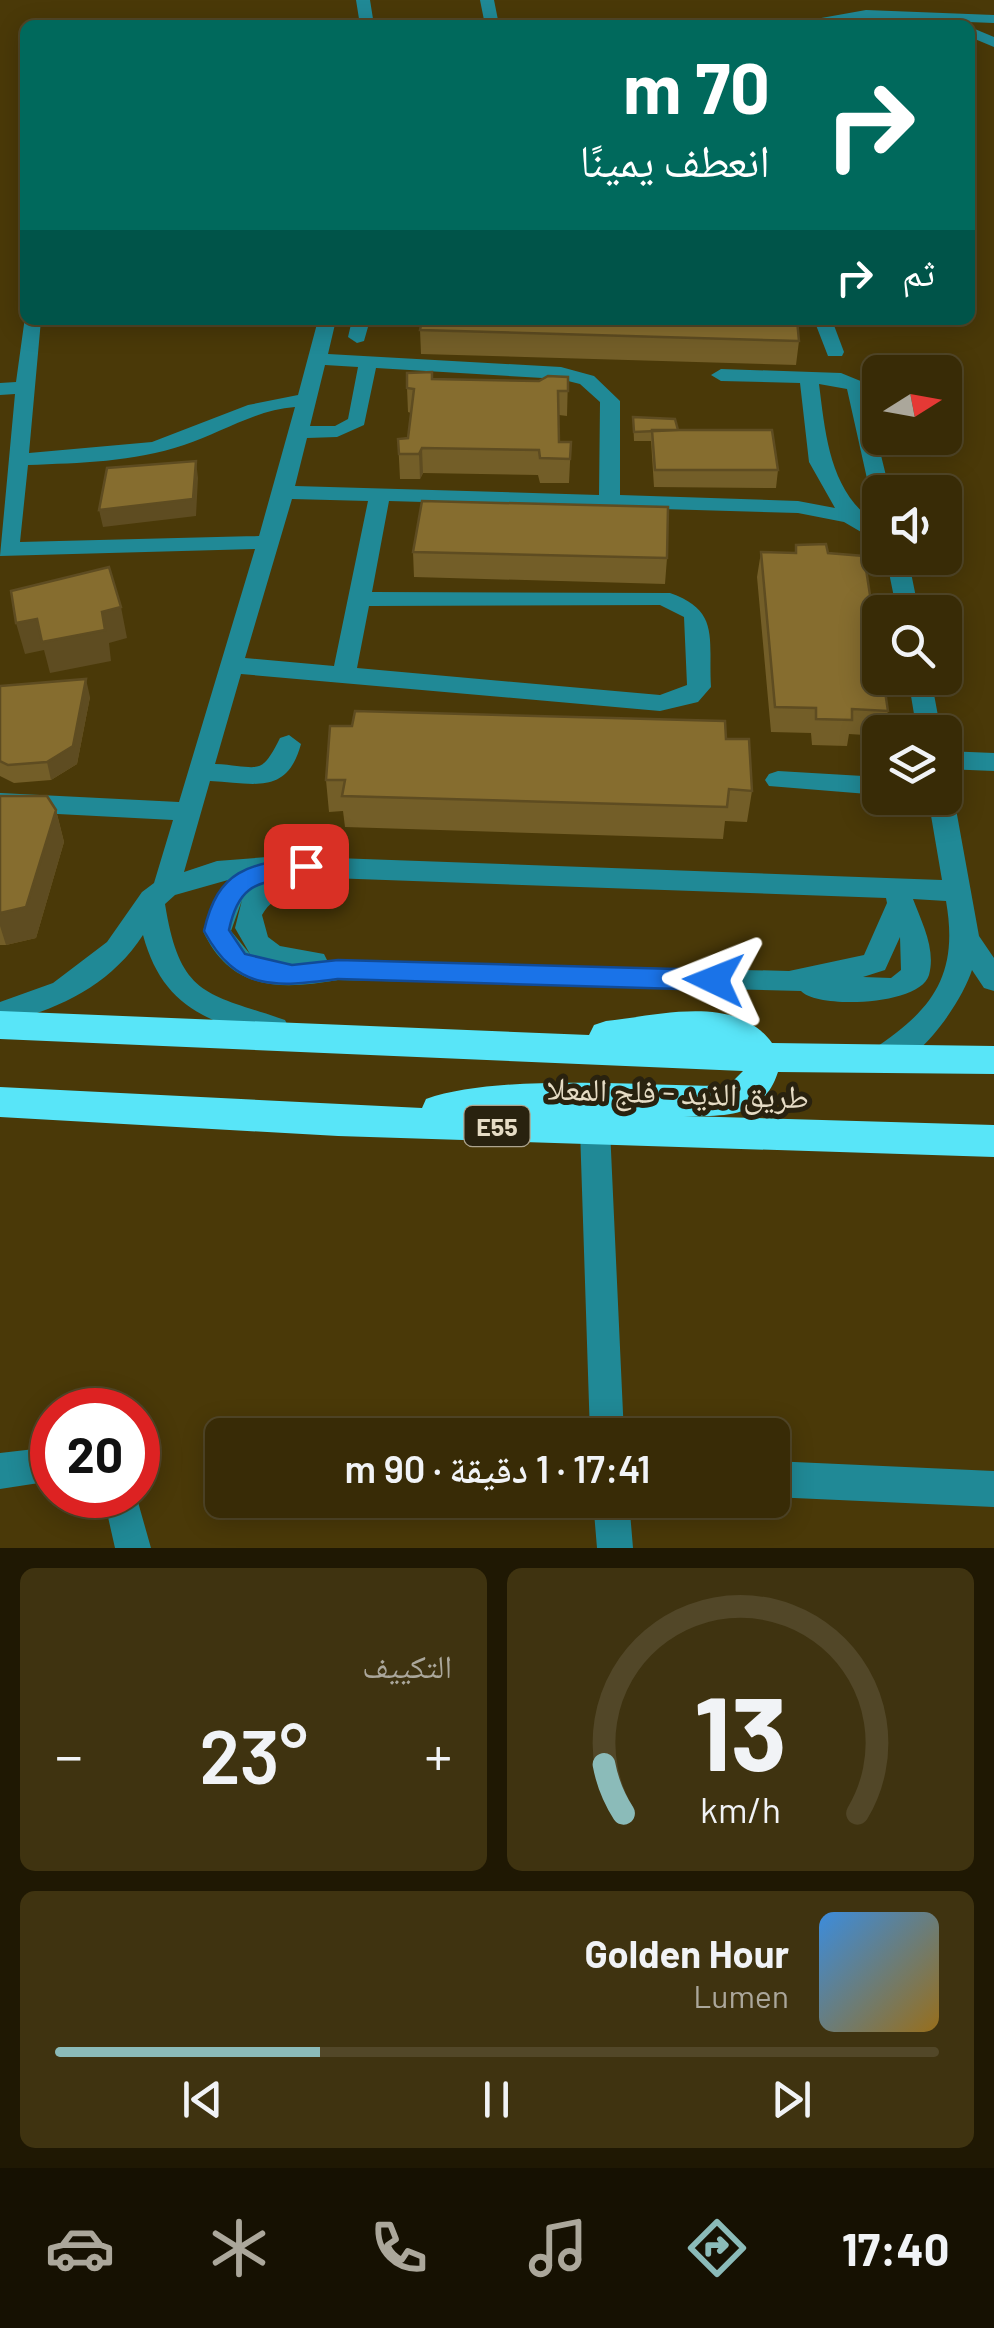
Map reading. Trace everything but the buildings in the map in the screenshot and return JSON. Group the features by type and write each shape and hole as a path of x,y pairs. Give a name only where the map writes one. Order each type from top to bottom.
{"highway":[{"path":"0,1025 463,1046 721,1026 746,1033 763,1058 759,1082 749,1094 731,1101 512,1101 450,1108 388,1122"},
{"name":"طريق الذيد - فلج المعلا","path":"763,1058 994,1060"},
{"name":"طريق الذيد - فلج المعلا","path":"0,1102 388,1122 994,1141"}],"street":[{"path":"892,0 944,20"},
{"path":"824,20 866,14 994,19"},
{"path":"32,325 5,548 268,542"},
{"path":"0,1014 74,987 118,950 158,894 188,812 284,492 326,325"},
{"path":"825,325 835,352"},
{"path":"317,359 561,373 587,380 610,401 609,503"},
{"path":"299,431 330,432 352,427 357,421 368,362"},
{"path":"721,375 841,379 860,391 877,475"},
{"path":"809,378 819,462 862,512"},
{"path":"0,389 26,387"},
{"path":"18,459 145,450 192,436 256,407 306,400"},
{"path":"771,506 807,484 819,462"},
{"path":"284,492 771,506 826,510 862,519"},
{"path":"344,673 380,495"},
{"path":"232,665 660,703 690,696 699,687 698,624 687,607 676,602 359,598"},
{"path":"200,772 267,775 283,765 289,744"},
{"path":"962,761 994,762"},
{"path":"778,780 862,785"},
{"path":"0,802 188,812"},
{"path":"882,1058 911,1040 934,1018 962,966 966,938 944,815"},
{"path":"158,894 217,871 280,866 898,898 957,891"},
{"path":"280,866 260,871 233,889 223,902 216,931 236,961 253,969 292,975 338,970 788,982 842,991 896,989 915,976 918,956 898,898"},
{"path":"338,970 266,952 255,943 248,918 253,905 276,886 359,873"},
{"path":"158,894 156,950 187,996 222,1016 318,1038"},
{"path":"788,982 840,974 874,962 898,898"},
{"path":"966,938 994,980"},
{"path":"596,1129 606,1418"},
{"path":"0,1471 30,1467"},
{"path":"790,1480 994,1489"},
{"path":"126,1518 133,1548"},
{"path":"612,1518 615,1548"}],"route":[{"path":"306,866 260,871 246,878 223,902 216,931 226,952 236,961 273,974 292,975 338,970 714,980"}]}
